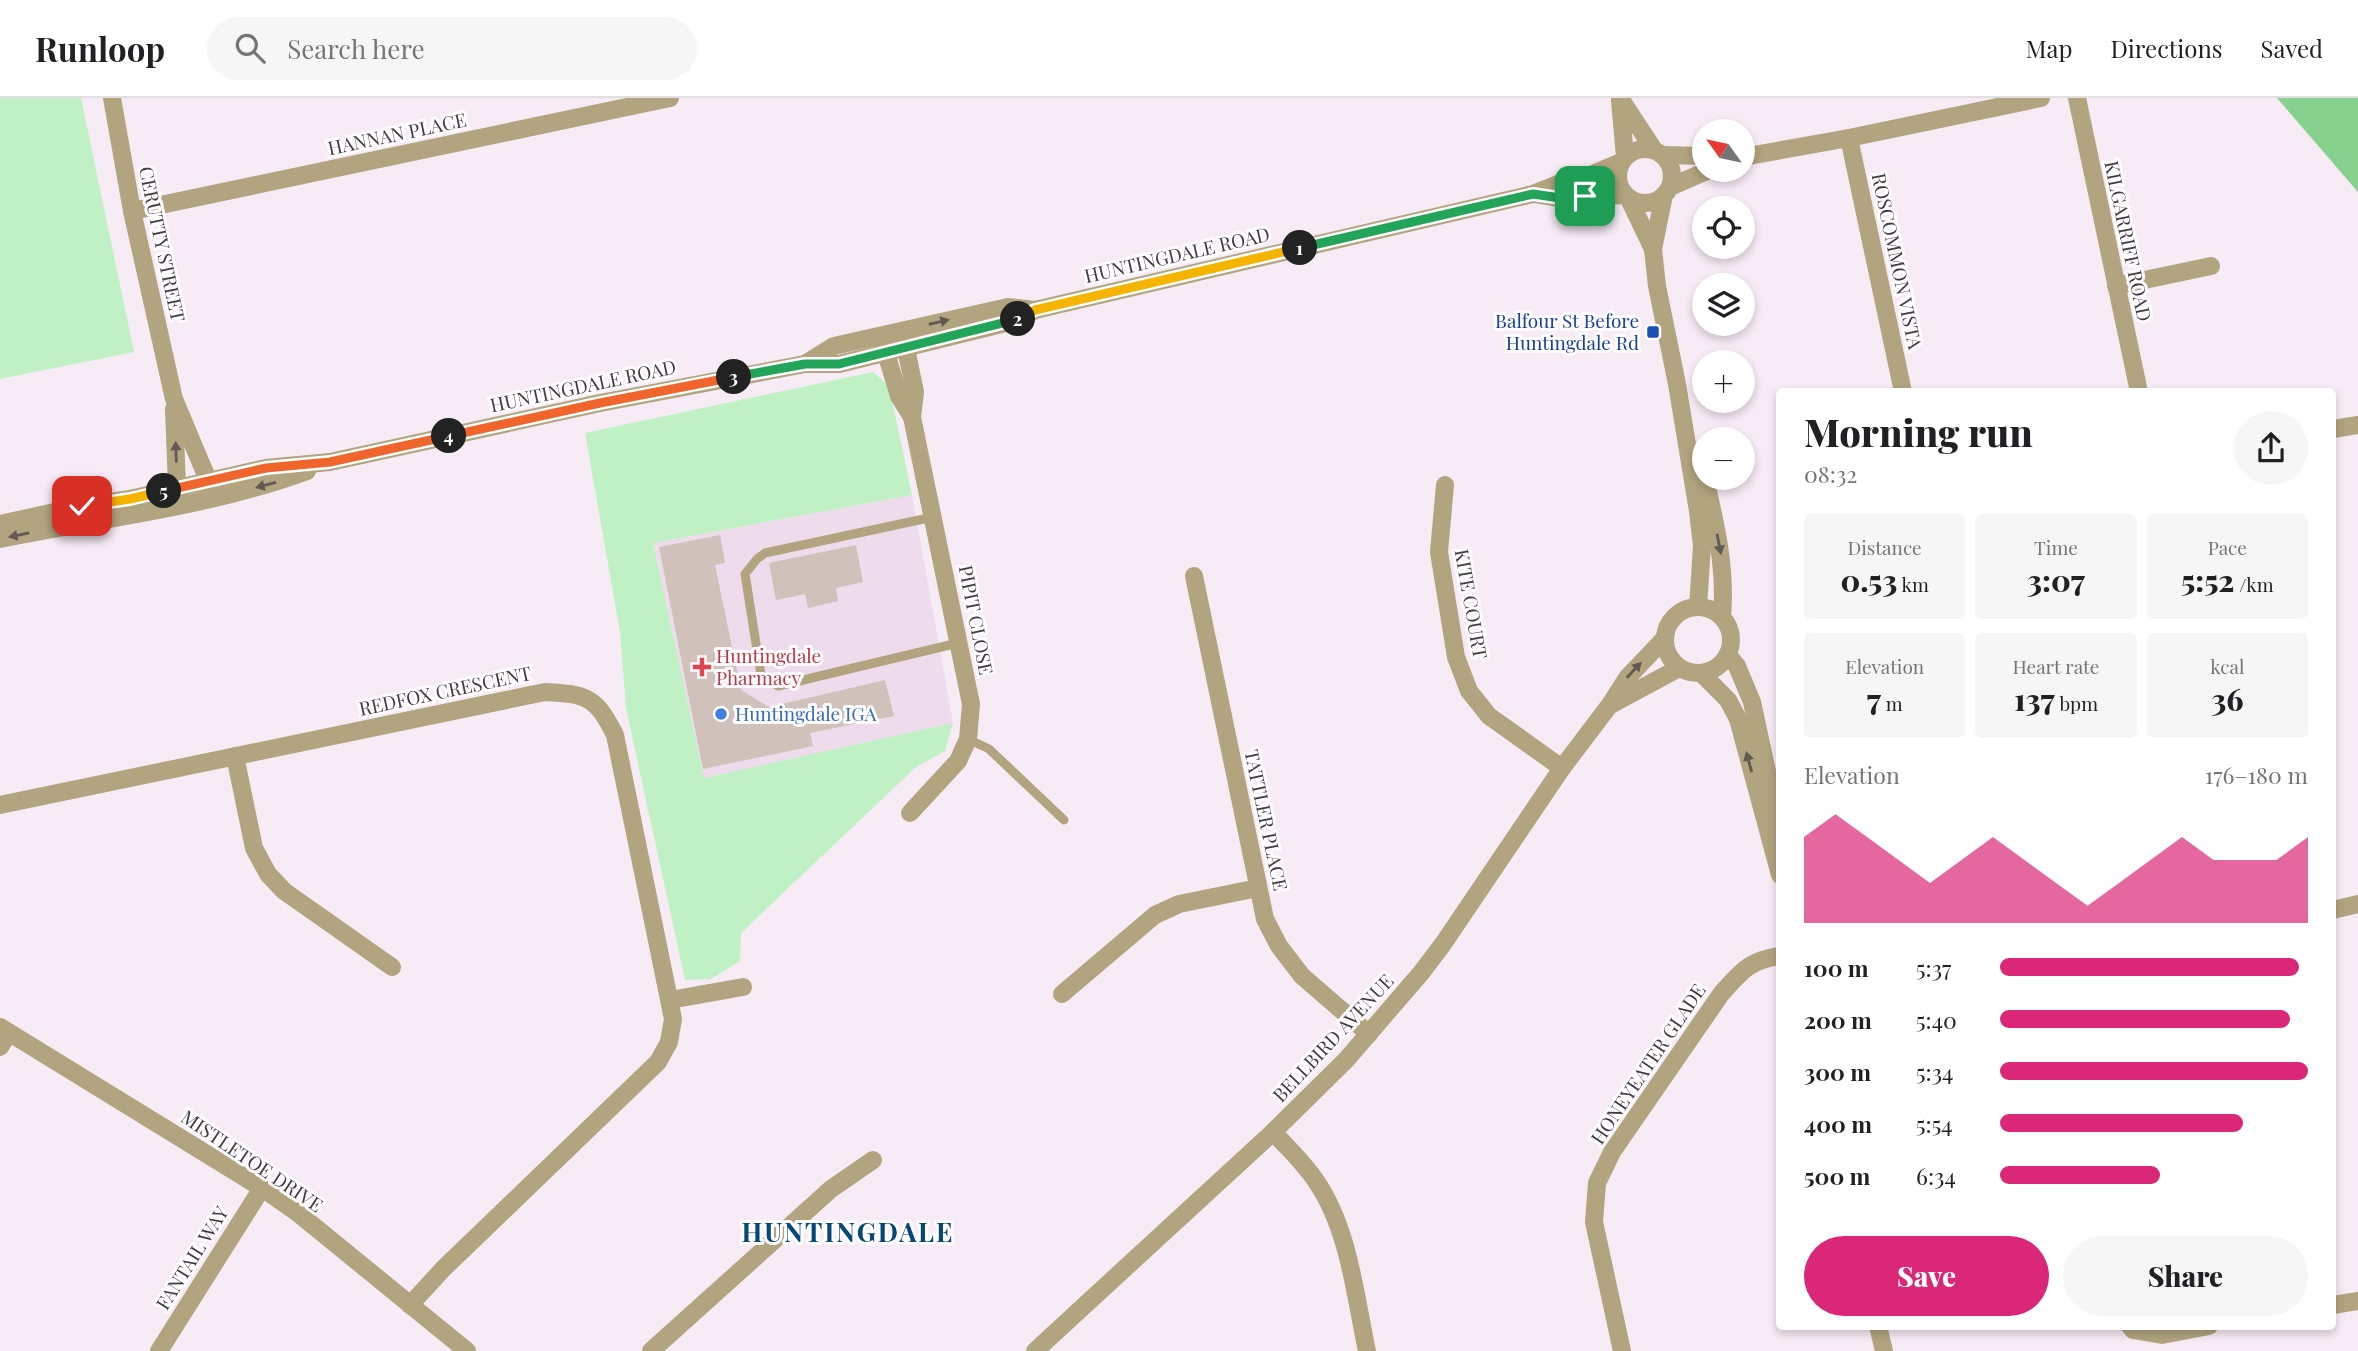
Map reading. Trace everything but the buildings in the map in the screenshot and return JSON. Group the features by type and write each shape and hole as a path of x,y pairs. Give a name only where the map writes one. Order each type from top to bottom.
{"street":[{"name":"CERUTTY STREET","path":"112,98 132,211 174,398 209,489"},
{"name":"HANNAN PLACE","path":"132,211 670,98"},
{"path":"1620,98 1671,169 1672,178 1653,249 1702,546 1698,607"},
{"path":"1620,98 1623,159 1617,176 1621,190 1653,249"},
{"path":"1755,155 2041,98"},
{"name":"KILGARRIFF ROAD","path":"2077,98 2138,388"},
{"name":"ROSCOMMON VISTA","path":"1849,138 1902,388"},
{"path":"1623,159 1639,149 1692,155"},
{"name":"HUNTINGDALE ROAD","path":"0,524 82,506 179,496 209,489 272,484 330,462 600,403 805,364 839,364 883,344 1014,321 1035,310 1533,194 1561,183 1581,179 1623,159"},
{"path":"1627,197 1638,203 1648,203 1692,178"},
{"name":"HUNTINGDALE ROAD","path":"1533,194 1560,198 1627,197"},
{"path":"2116,286 2211,266"},
{"name":"PIPIT CLOSE","path":"904,339 915,393 912,417"},
{"name":"PIPIT CLOSE","path":"883,344 899,396 912,417 971,704 968,739 958,761 910,813"},
{"path":"1677,384 1698,447 1719,545 1724,590 1722,616 1731,634 1728,655 1722,664 1713,670 1690,673 1679,668 1668,655 1665,638 1672,619 1688,608 1698,607 1707,608 1722,616"},
{"name":"CERUTTY STREET","path":"174,398 179,496"},
{"path":"2336,429 2358,425"},
{"name":"KITE COURT","path":"1446,485 1439,552 1456,657 1469,691 1489,716 1562,768"},
{"name":"HUNTINGDALE ROAD","path":"0,539 83,522 133,516 179,496"},
{"name":"TATTLER PLACE","path":"1194,576 1265,919 1279,946 1302,976 1369,1034"},
{"name":"BELLBIRD AVENUE","path":"1035,1351 1317,1091 1369,1034 1443,944 1562,768 1627,678 1665,638"},
{"path":"1728,655 1747,687 1752,702 1776,813"},
{"name":"BELLBIRD AVENUE","path":"1609,706 1679,668"},
{"path":"1701,673 1728,700 1738,719 1776,860"},
{"name":"REDFOX CRESCENT","path":"0,805 545,692 578,694 603,711 615,736 670,1000 673,1019 669,1042 658,1062 444,1268 410,1305"},
{"path":"235,756 254,848 268,874 284,891 391,967"},
{"path":"1062,994 1155,915 1179,904 1258,888"},
{"path":"2336,909 2358,904"},
{"name":"HONEYEATER GLADE","path":"1622,1351 1594,1222 1597,1183 1612,1152 1721,994 1740,972 1758,960 1776,957"},
{"path":"670,1000 743,987"},
{"name":"MISTLETOE DRIVE","path":"3,1036 262,1188 299,1214 467,1351"},
{"path":"1273,1132 1316,1181 1336,1221 1344,1245 1367,1351"},
{"path":"652,1351 831,1189 873,1160"},
{"name":"FANTAIL WAY","path":"159,1351 262,1188"},
{"path":"2336,1305 2358,1301"},
{"path":"1879,1330 1884,1351"},
{"path":"2133,1330 2162,1335 2188,1330"}],"lane":[{"path":"934,517 765,553 757,559 746,574 761,675 778,686 958,643"},
{"path":"968,739 989,749 1064,820"}],"shaded area":[{"path":"912,495 953,723 704,779 653,543"}],"green space":[{"path":"0,98 81,98 134,352 0,379"},
{"path":"2277,98 2358,98 2358,192"},
{"path":"873,372 889,386 912,495 653,543 704,778 953,723 945,751 916,767 741,933 740,961 711,979 685,980 626,708 620,632 585,433"}],"place":[{"name":"Balfour St Before Huntingdale Rd","path":"1653,332"},
{"name":"Huntingdale Pharmacy","path":"702,667"},
{"name":"Huntingdale IGA","path":"721,714"}],"district":[{"name":"HUNTINGDALE","path":"848,1233"}],"route":[{"path":"82,506 130,499 266,468 330,462 600,403 805,364 839,364 1014,321 1035,310 1533,194 1560,198 1585,196"}]}
